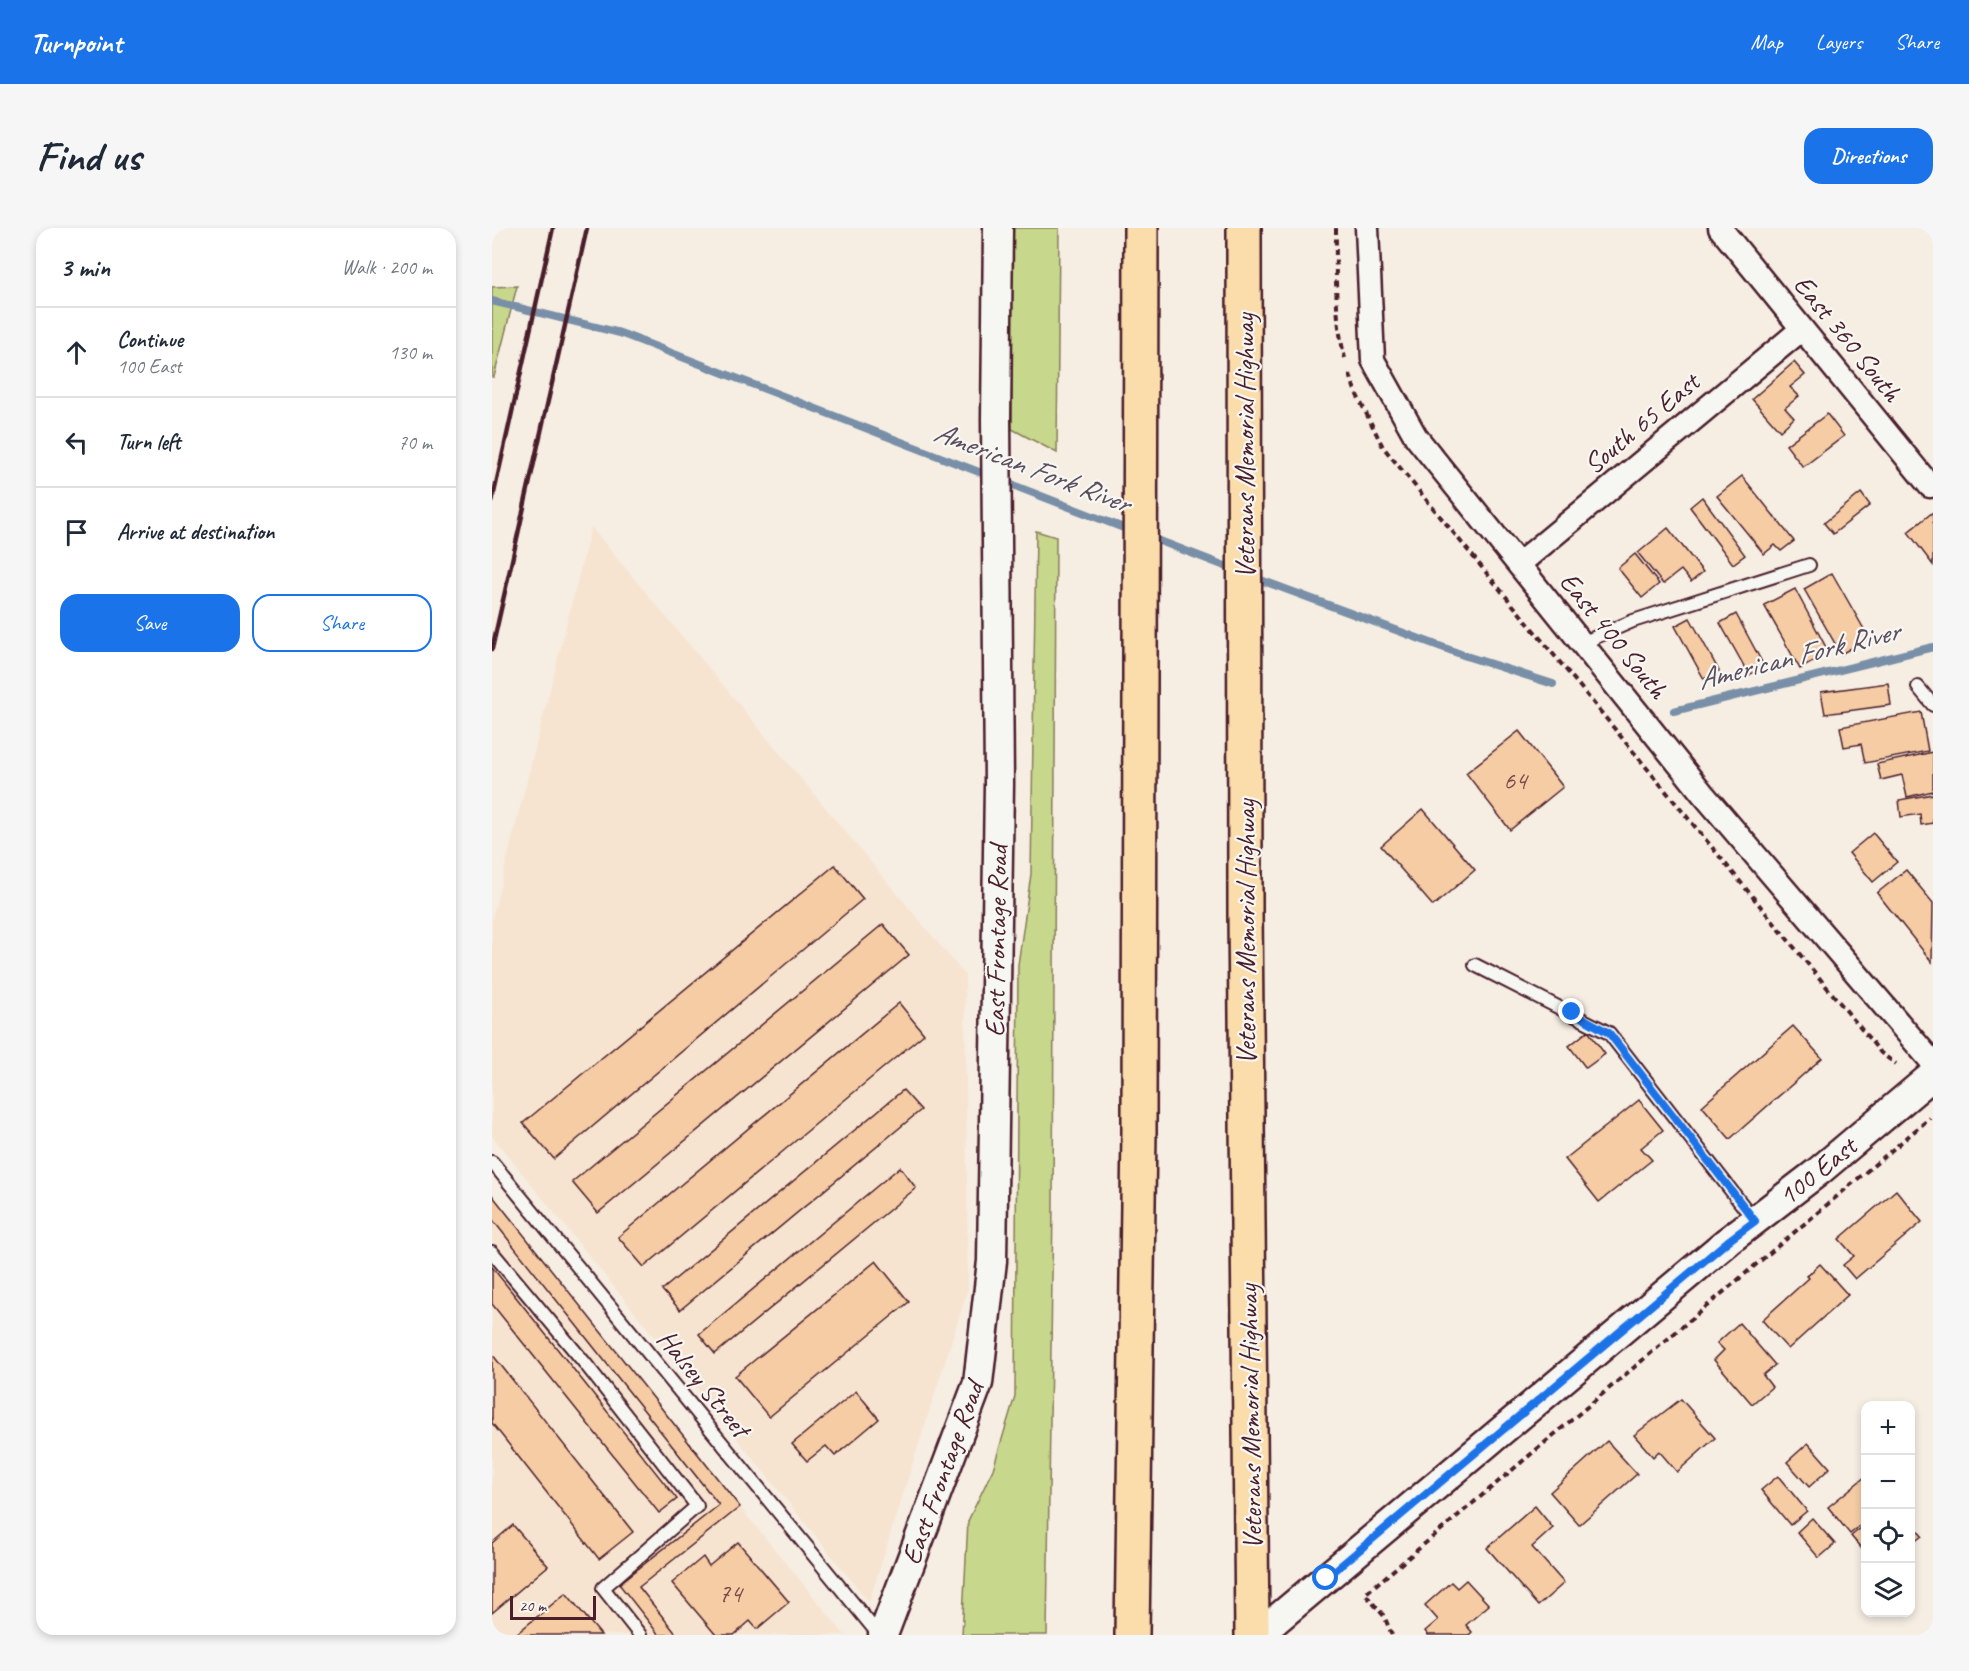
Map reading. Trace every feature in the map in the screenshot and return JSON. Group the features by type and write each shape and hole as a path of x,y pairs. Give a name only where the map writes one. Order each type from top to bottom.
{"highway":[{"path":"1132,1635 1139,1132 1141,228"},
{"name":"Veterans Memorial Highway","path":"1244,228 1247,1230 1252,1635"}],"street":[{"name":"East Frontage Road","path":"881,1635 978,1383 992,1261 999,784 996,510 998,228"},
{"name":"East 400 South","path":"1367,228 1373,360 1416,437 1703,794 1933,1063"},
{"name":"East 360 South","path":"1720,228 1931,485"},
{"name":"South 65 East","path":"1519,564 1802,329"},
{"name":"100 East","path":"1258,1635 1728,1241 1933,1075"}],"lane":[{"path":"1582,643 1633,621 1809,566"},
{"path":"1917,687 1933,705"},
{"path":"1475,965 1609,1033 1755,1221"},
{"name":"Halsey Street","path":"492,1162 881,1635"},
{"path":"492,1252 584,1362 697,1506 603,1588 640,1635"}],"path":[{"path":"1550,652 1881,1053 1896,1064"},
{"path":"1392,1635 1384,1616 1365,1594 1926,1122"}],"shaded area":[{"path":"591,527 965,975 968,1289 869,1602 492,1136 492,919"},
{"path":"492,1205 845,1635 492,1635"}],"green space":[{"path":"1012,228 1059,228 1057,453 1012,429"},
{"path":"517,286 494,377 492,377 492,287"},
{"path":"1036,531 1056,537 1053,1206 1047,1635 962,1635 968,1521 993,1469 1015,1396 1018,965 1031,874"}],"building":[{"path":"1794,362 1805,375 1790,387 1799,396 1785,408 1794,418 1780,431 1752,399"},
{"path":"1827,414 1844,436 1803,467 1786,445"},
{"path":"1742,476 1794,541 1781,551 1775,545 1764,554 1717,496"},
{"path":"1861,493 1870,505 1833,534 1824,523"},
{"path":"1702,497 1745,555 1733,564 1690,507"},
{"path":"1933,512 1933,565 1908,532"},
{"path":"1668,528 1703,572 1691,582 1681,570 1663,584 1638,553"},
{"path":"1635,554 1659,584 1642,598 1618,568"},
{"path":"1832,573 1869,638 1841,654 1804,589"},
{"path":"1795,589 1829,653 1800,669 1764,605"},
{"path":"1736,614 1764,666 1749,675 1720,623"},
{"path":"1690,618 1719,671 1704,679 1675,626"},
{"path":"1888,683 1891,705 1825,714 1821,692"},
{"path":"1921,712 1928,751 1865,763 1861,744 1844,747 1840,727"},
{"path":"1519,731 1563,787 1510,830 1466,773"},
{"path":"1933,752 1933,791 1907,797 1902,775 1881,780 1877,764"},
{"path":"1933,794 1933,823 1921,825 1920,814 1901,817 1899,800"},
{"path":"1423,809 1475,870 1433,906 1381,846"},
{"path":"1873,833 1897,862 1873,882 1849,853"},
{"path":"835,865 863,899 554,1159 523,1123"},
{"path":"1906,870 1933,903 1932,962 1877,893"},
{"path":"883,924 909,955 598,1213 572,1182"},
{"path":"899,1003 924,1034 644,1267 618,1237"},
{"path":"1793,1026 1822,1058 1730,1139 1702,1106"},
{"path":"1588,1031 1605,1054 1586,1068 1569,1046"},
{"path":"903,1090 921,1110 680,1310 662,1290"},
{"path":"1639,1100 1663,1130 1641,1148 1652,1160 1599,1202 1565,1159"},
{"path":"900,1167 916,1188 715,1354 699,1334"},
{"path":"1896,1190 1922,1222 1855,1279 1843,1265 1854,1256 1839,1239"},
{"path":"492,1195 740,1507 639,1587 677,1635 659,1635 619,1584 719,1505 492,1219"},
{"path":"876,1261 909,1302 769,1417 735,1376"},
{"path":"1820,1264 1848,1295 1788,1349 1762,1320 1809,1278 1807,1276"},
{"path":"492,1267 677,1499 659,1513 492,1304"},
{"path":"1739,1323 1775,1365 1763,1375 1772,1387 1752,1404 1714,1360 1724,1350 1717,1343"},
{"path":"492,1354 633,1532 599,1559 492,1423"},
{"path":"856,1391 879,1419 835,1456 826,1446 807,1461 792,1444"},
{"path":"1681,1399 1715,1438 1677,1472 1659,1451 1653,1457 1634,1435"},
{"path":"1607,1441 1637,1474 1579,1525 1550,1492"},
{"path":"1808,1443 1830,1468 1809,1487 1787,1462"},
{"path":"1778,1476 1807,1511 1790,1525 1761,1490"},
{"path":"1861,1480 1861,1525 1850,1534 1828,1507"},
{"path":"1535,1506 1553,1528 1532,1547 1564,1583 1538,1606 1487,1548"},
{"path":"1812,1518 1835,1544 1819,1558 1797,1532"},
{"path":"513,1525 548,1566 492,1613 492,1543"},
{"path":"1861,1528 1861,1548 1851,1536"},
{"path":"1915,1528 1922,1536 1915,1541"},
{"path":"738,1542 789,1602 757,1629 750,1621 734,1635 716,1635 672,1583 703,1557 709,1566"},
{"path":"1466,1580 1489,1605 1466,1625 1472,1632 1469,1635 1428,1635 1425,1631 1438,1620 1425,1605 1451,1582 1457,1588"},
{"path":"566,1593 601,1635 515,1635"}],"waterway":[{"name":"American Fork River","path":"492,301 620,333 1134,532"},
{"name":"American Fork River","path":"1147,536 1238,571"},
{"name":"American Fork River","path":"1250,576 1466,656 1553,684"},
{"name":"American Fork River","path":"1674,711 1933,647"}],"railway":[{"path":"492,502 553,228"},
{"path":"492,649 587,228"}],"route":[{"path":"1326,1578 1728,1241 1755,1221 1609,1033 1572,1012"}]}
